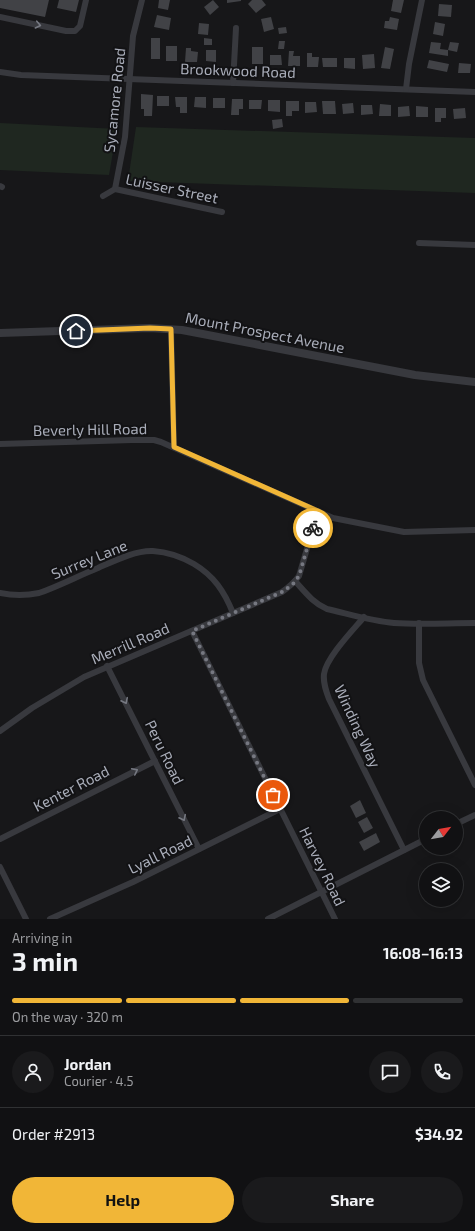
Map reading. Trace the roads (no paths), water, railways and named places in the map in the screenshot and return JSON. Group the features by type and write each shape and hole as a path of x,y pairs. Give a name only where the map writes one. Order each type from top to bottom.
{"street":[{"path":"0,17 66,31 74,31 80,26 86,0"},
{"name":"Sycamore Road","path":"115,189 123,148 133,36 142,0"},
{"path":"406,89 409,64 422,0"},
{"path":"234,83 236,28"},
{"name":"Brookwood Road","path":"0,72 130,79 475,92"},
{"path":"103,196 115,189"},
{"name":"Luisser Street","path":"115,189 222,212"},
{"path":"419,243 475,245"},
{"name":"Mount Prospect Avenue","path":"0,333 150,328 182,330 415,375 475,382"},
{"path":"171,329 174,447"},
{"name":"Beverly Hill Road","path":"0,444 139,440 161,442 333,518 404,532 475,530"},
{"name":"Merrill Road","path":"0,731 32,708 84,677 282,592 293,584 299,576 318,511"},
{"name":"Surrey Lane","path":"0,593 19,596 28,596 39,593 116,560 141,552 152,551 176,556 205,570 226,596 233,613"},
{"path":"295,581 313,601 320,606 380,621 395,623 475,623"},
{"name":"Winding Way","path":"364,617 327,663 324,673 324,682 329,699 404,850"},
{"path":"419,623 419,663 423,680 475,785"},
{"name":"Harvey Road","path":"192,631 335,919"},
{"name":"Peru Road","path":"108,666 198,849"},
{"name":"Kenter Road","path":"0,839 155,761"},
{"name":"Lyall Road","path":"50,919 132,882 280,809"},
{"path":"463,821 475,815"},
{"path":"268,919 419,842"},
{"path":"0,867 26,919"}]}
